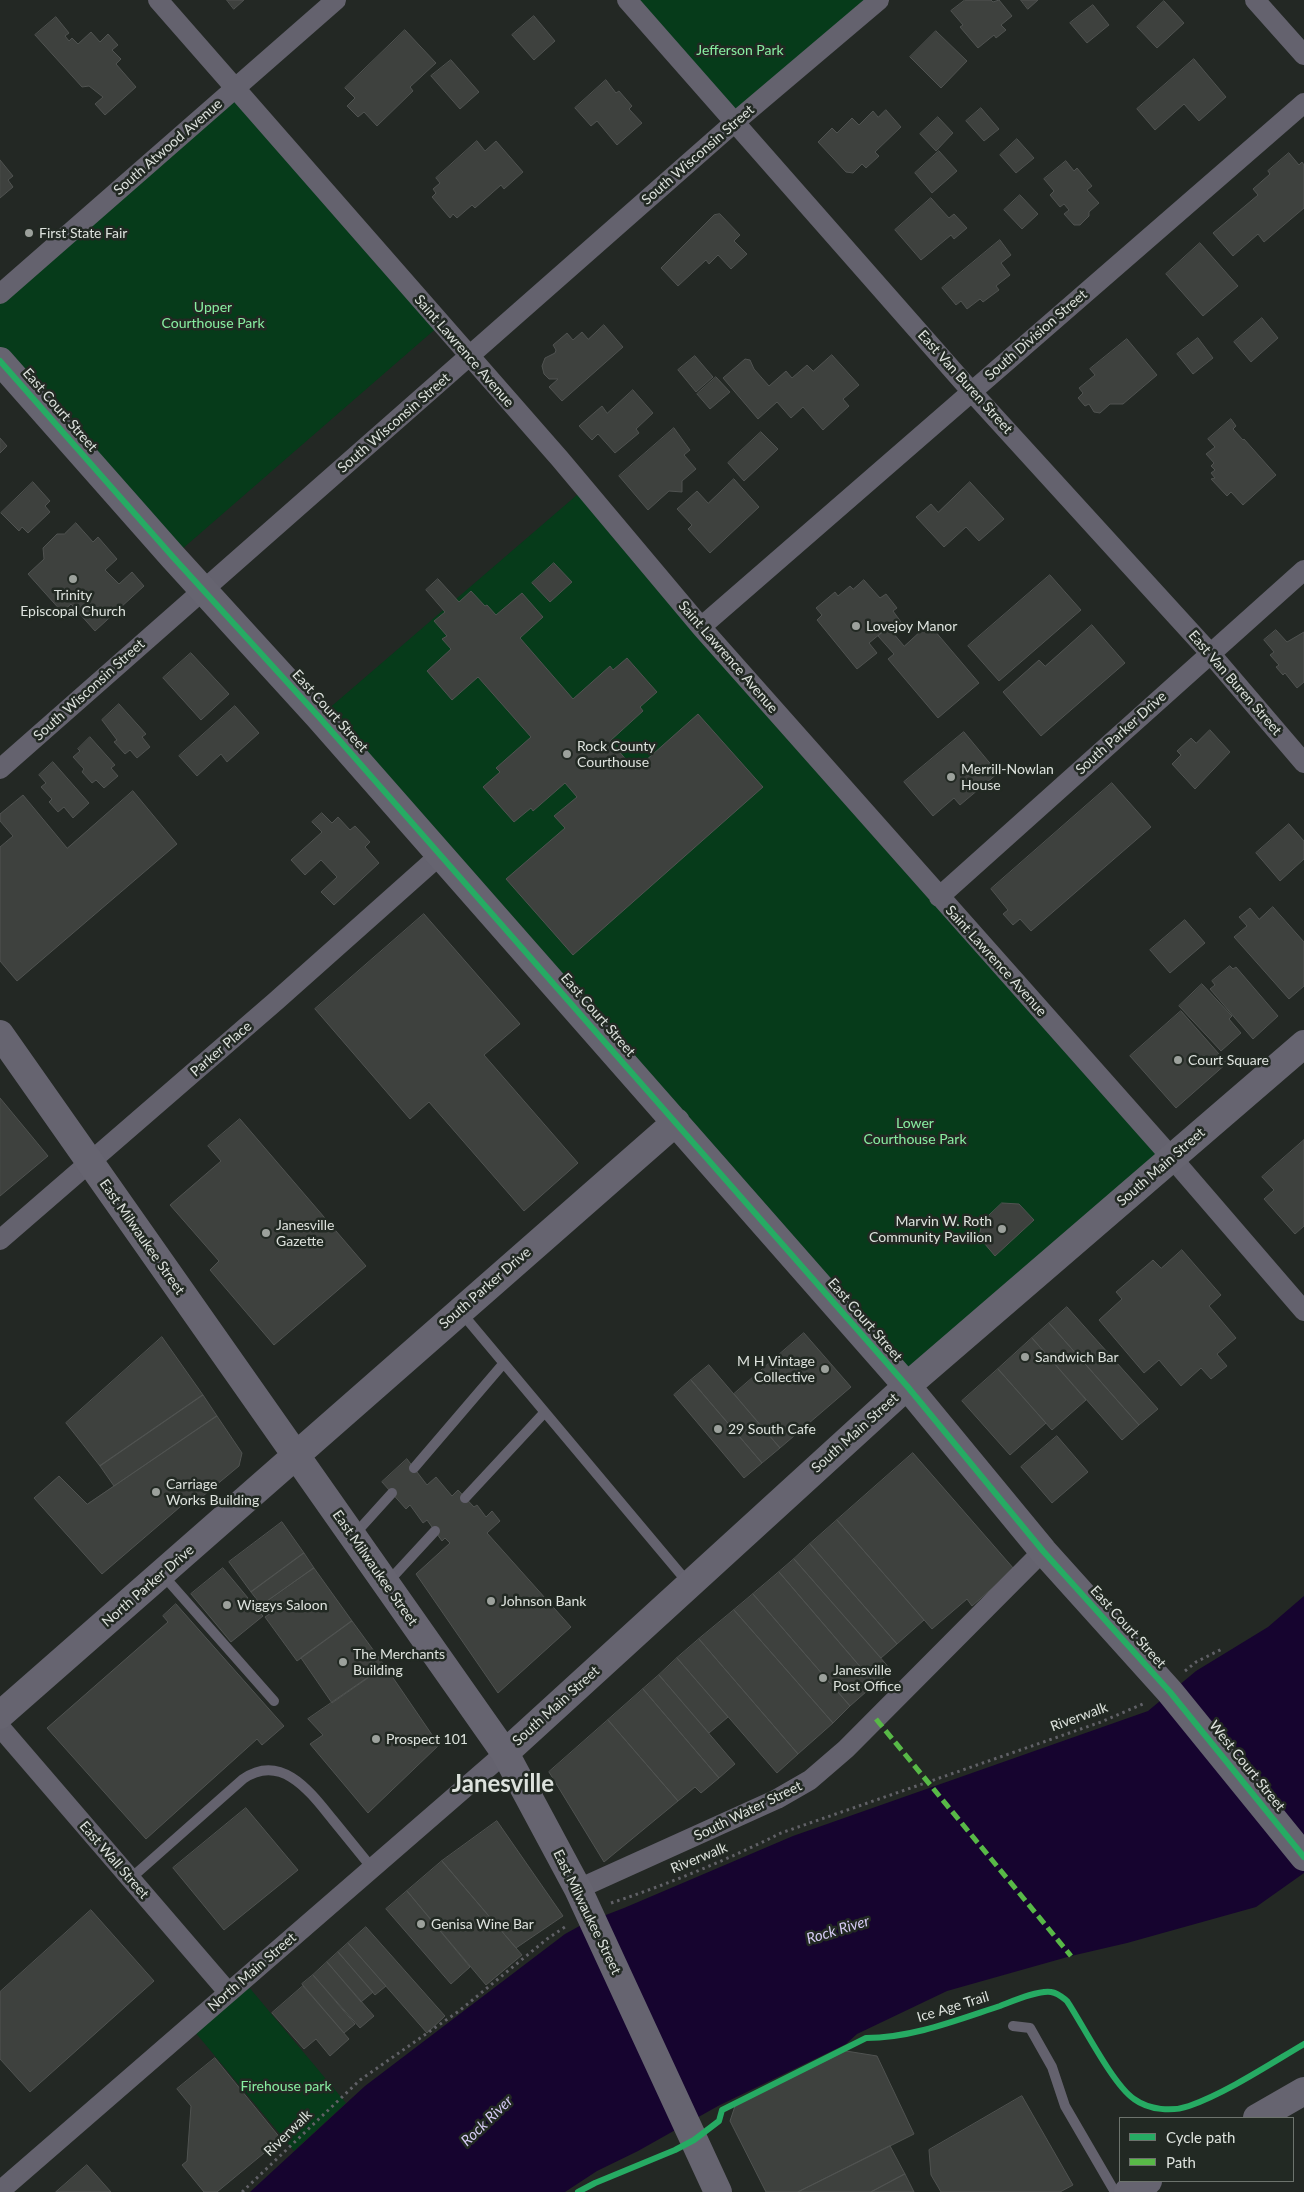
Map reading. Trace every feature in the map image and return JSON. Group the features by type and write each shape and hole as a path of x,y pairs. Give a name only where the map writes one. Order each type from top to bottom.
{"main road":[{"name":"East Court Street","path":"0,361 203,590 319,717 676,1122 907,1386 1043,1550 1168,1690"},
{"name":"East Milwaukee Street","path":"0,1034 505,1753 587,1907 718,2192"},
{"name":"South Main Street","path":"505,1753 907,1386 1304,1044"},
{"name":"South Parker Drive","path":"296,1456 676,1122"},
{"name":"North Parker Drive","path":"0,1715 296,1456"},
{"name":"West Court Street","path":"1168,1690 1304,1857"},
{"path":"1259,2117 1304,2091"},
{"path":"1128,2192 1146,2182"}],"street":[{"name":"Saint Lawrence Avenue","path":"158,0 566,466 701,627 1172,1158 1304,1311"},
{"name":"South Atwood Avenue","path":"0,294 336,0"},
{"name":"East Van Buren Street","path":"627,0 972,391 1210,653 1304,763"},
{"name":"South Wisconsin Street","path":"0,769 735,122 879,0"},
{"path":"1255,0 1304,55"},
{"name":"South Division Street","path":"701,627 1304,103"},
{"name":"South Parker Drive","path":"939,897 1304,570"},
{"name":"Parker Place","path":"0,1240 440,854"},
{"name":"South Water Street","path":"587,1907 810,1780 846,1749 1043,1550"},
{"name":"East Wall Street","path":"0,1728 228,1992"},
{"name":"North Main Street","path":"0,2191 505,1753"}],"lane":[{"path":"460,1311 690,1584"},
{"path":"414,1468 503,1364"},
{"path":"465,1498 544,1413"},
{"path":"353,1537 392,1493"},
{"path":"386,1584 435,1531"},
{"path":"162,1574 274,1701"},
{"path":"130,1879 243,1779 263,1771 282,1773 307,1788 372,1868"},
{"path":"1013,2026 1030,2028 1052,2067 1065,2106 1115,2192"}],"green space":[{"name":"Jefferson Park","path":"627,0 879,0 735,122"},
{"name":"Upper Courthouse Park","path":"236,89 440,325 173,557 0,361 0,294"},
{"name":"Lower Courthouse Park","path":"585,488 1172,1158 907,1386 319,717"},
{"name":"Firehouse park","path":"243,1980 346,2103 294,2151 190,2026"}],"water":[{"name":"Rock River","path":"1304,1596 1304,1873 1256,1907 947,1991 857,2034 846,2044 718,2106 638,2151 597,2171 565,2192 250,2192 365,2086 565,1934 585,1923 793,1836 1148,1711 1196,1671 1268,1627"}],"building":[{"path":"227,0 244,0 234,9"},
{"path":"965,0 991,0 993,2 999,0 1012,16 1001,25 1006,30 996,38 994,35 978,48 960,27 963,25 951,11"},
{"path":"1021,0 1038,0 1028,9"},
{"path":"1164,1 1184,23 1157,48 1137,27"},
{"path":"1093,5 1109,25 1087,43 1070,23"},
{"path":"534,16 555,41 534,60 512,35"},
{"path":"56,17 69,33 65,36 69,41 72,38 78,44 91,32 100,42 108,34 118,45 112,50 121,59 116,64 136,87 105,115 95,104 103,97 89,86 82,87 35,35"},
{"path":"405,30 436,63 410,87 413,91 377,126 364,112 358,117 347,106 355,98 345,88"},
{"path":"936,31 967,61 941,88 910,57"},
{"path":"1194,59 1226,97 1199,121 1184,104 1155,130 1137,109"},
{"path":"451,60 479,92 460,109 431,76"},
{"path":"606,80 616,93 619,91 632,106 629,109 642,123 617,145 597,121 591,126 575,108"},
{"path":"981,108 999,129 984,141 966,121"},
{"path":"886,110 901,127 875,152 879,156 866,168 862,164 853,173 846,172 818,142 832,128 837,133 852,118 859,125 873,111 878,117"},
{"path":"938,117 953,133 936,151 920,134"},
{"path":"1017,139 1034,158 1016,173 1000,155"},
{"path":"477,141 485,151 496,141 523,172 504,189 501,185 475,208 472,205 457,218 453,214 450,218 432,197 436,193 433,189 440,183 436,178"},
{"path":"939,151 957,171 932,193 915,173"},
{"path":"1289,153 1299,165 1302,162 1304,165 1304,208 1264,242 1258,234 1233,256 1213,233 1258,195 1253,189 1270,174 1268,171"},
{"path":"0,160 13,176 8,180 13,187 0,198"},
{"path":"1066,161 1074,171 1077,168 1092,186 1087,190 1099,203 1089,212 1089,216 1080,225 1074,225 1064,214 1069,210 1064,204 1060,207 1050,195 1054,191 1044,179"},
{"path":"1020,195 1038,214 1022,229 1004,210"},
{"path":"931,198 949,218 954,214 967,228 954,239 951,235 921,260 895,230"},
{"path":"720,214 740,235 734,241 747,254 731,269 718,255 709,264 706,260 678,286 661,268 714,215"},
{"path":"1000,240 1011,255 1001,263 1010,275 996,286 999,290 983,302 980,299 967,309 961,301 956,305 942,288"},
{"path":"1200,243 1238,286 1203,316 1166,274"},
{"path":"1262,318 1278,338 1251,362 1234,342"},
{"path":"604,325 623,347 562,401 549,387 558,379 549,379 544,374 542,366 545,358 555,353 556,350 553,345 567,333 573,340 582,332 588,339"},
{"path":"1198,338 1213,358 1193,374 1177,354"},
{"path":"1127,339 1157,375 1123,404 1110,404 1100,413 1094,412 1089,404 1085,406 1078,398 1083,393 1079,388 1095,375 1090,369"},
{"path":"832,355 859,385 843,399 849,406 823,430 803,407 791,418 777,402 758,419 723,378 745,359 750,360 754,369 769,386 786,371 792,378 807,365 813,371"},
{"path":"695,356 713,377 696,392 678,370"},
{"path":"716,377 730,392 710,409 697,394"},
{"path":"633,390 653,413 636,429 639,433 615,453 598,434 592,440 579,426 602,406 607,413"},
{"path":"1231,419 1236,426 1233,429 1276,475 1243,505 1231,492 1227,496 1211,479 1215,478 1211,473 1215,470 1211,466 1214,463 1206,454 1215,447 1208,439"},
{"path":"674,428 690,450 684,455 696,469 682,481 682,492 669,491 648,510 619,476"},
{"path":"761,432 778,449 744,481 728,463"},
{"path":"0,438 7,446 0,453"},
{"path":"734,479 759,507 710,553 688,529 692,525 677,509 697,491 708,503"},
{"path":"33,482 50,501 45,506 50,512 28,533 22,527 19,531 1,513"},
{"path":"970,482 1004,519 979,541 966,527 944,547 916,517 931,504 938,512"},
{"name":"Trinity Episcopal Church","path":"76,523 93,542 98,537 117,559 105,570 119,584 132,572 144,586 95,631 71,604 62,612 28,574 44,559 43,548 57,534 64,534"},
{"path":"554,563 572,582 550,602 532,583"},
{"path":"1050,575 1081,610 999,681 968,646"},
{"name":"Rock County Courthouse","path":"438,579 459,602 471,591 496,615 522,593 543,617 520,638 573,699 610,666 613,670 627,658 657,692 640,707 643,711 610,741 635,770 698,714 763,787 573,955 506,879 565,828 554,816 577,797 565,783 533,811 531,808 514,822 483,787 500,772 496,768 531,737 478,677 452,700 427,671 451,649 442,639 447,636 434,621 445,612 426,590"},
{"name":"Lovejoy Manor","path":"864,580 880,598 886,594 897,608 893,611 901,622 895,627 892,624 869,643 877,653 857,669 817,620 822,615 816,608 835,592 838,596 850,586 853,589"},
{"path":"929,624 979,683 938,718 888,659 894,654 878,636 888,627 904,646"},
{"path":"1092,625 1125,663 1041,736 1003,692 1039,660 1045,666"},
{"path":"1276,630 1287,642 1304,632 1304,682 1297,688 1285,673 1283,675 1276,667 1279,665 1270,655 1274,652 1264,640"},
{"path":"191,653 229,694 201,720 163,678"},
{"path":"119,704 146,734 142,737 150,747 137,758 130,750 125,754 114,742 117,740 102,720"},
{"path":"235,706 259,733 227,762 221,754 197,776 179,756"},
{"path":"1210,730 1230,752 1195,789 1172,764 1181,755 1177,751 1191,738 1196,743"},
{"name":"Merrill-Nowlan House","path":"964,732 998,773 960,805 954,798 933,816 904,782"},
{"path":"90,737 115,765 111,768 118,776 104,788 96,780 92,783 82,772 84,769 73,757"},
{"path":"53,762 89,803 73,818 64,807 58,812 49,802 52,799 41,787 46,783 39,775"},
{"path":"1112,783 1151,827 1031,931 1020,919 1013,925 1003,914 1008,910 991,889"},
{"path":"133,791 177,844 17,981 0,961 0,847 13,836 0,821 0,814 23,795 67,848"},
{"path":"322,813 332,823 338,817 350,830 355,826 370,842 365,847 379,863 334,905 321,892 337,877 321,860 305,875 291,860 322,832 312,822"},
{"path":"1289,824 1304,841 1304,859 1280,881 1256,853"},
{"path":"1273,907 1304,942 1304,986 1289,999 1234,937 1247,926 1239,917 1250,908 1259,919"},
{"path":"424,914 520,1024 484,1055 578,1163 524,1211 429,1102 410,1119 315,1009"},
{"path":"1185,920 1205,943 1170,973 1150,950"},
{"path":"1230,966 1233,969 1236,967 1278,1016 1253,1039 1210,989 1215,985 1212,981"},
{"path":"1202,984 1232,1016 1229,1019 1241,1033 1221,1051 1179,1006"},
{"name":"Court Square","path":"1181,1011 1227,1063 1176,1108 1130,1056"},
{"path":"0,1098 48,1156 0,1196"},
{"name":"Janesville Gazette","path":"240,1119 366,1266 274,1345 210,1270 219,1261 170,1205 221,1161 208,1146"},
{"path":"1304,1140 1304,1226 1295,1234 1264,1199 1274,1190 1262,1177"},
{"name":"Marvin W. Roth Community Pavilion","path":"1002,1203 1019,1204 1034,1220 995,1256 979,1237 982,1222"},
{"path":"1182,1250 1221,1295 1209,1306 1236,1338 1217,1354 1227,1366 1211,1379 1201,1368 1181,1386 1159,1360 1144,1373 1099,1320 1122,1299 1116,1292 1153,1260 1161,1268"},
{"path":"1067,1307 1158,1409 1139,1425 1049,1323"},
{"path":"1049,1323 1139,1425 1122,1440 1032,1338"},
{"path":"804,1333 851,1387 780,1448 734,1394"},
{"path":"162,1337 203,1395 100,1466 66,1423"},
{"path":"1032,1338 1086,1400 1052,1430 998,1369"},
{"path":"709,1365 780,1448 762,1463 691,1380"},
{"path":"998,1369 1046,1423 1010,1455 962,1401"},
{"name":"29 South Cafe","path":"691,1380 762,1463 744,1478 674,1395"},
{"path":"203,1395 217,1416 114,1486 100,1466"},
{"name":"Carriage Works Building","path":"217,1416 242,1453 239,1466 191,1506 187,1501 102,1574 34,1498 59,1476 87,1504"},
{"path":"1057,1436 1088,1472 1052,1503 1021,1467"},
{"path":"913,1453 1014,1569 972,1606 967,1599 932,1629 837,1520"},
{"name":"Johnson Bank","path":"407,1459 427,1485 436,1477 452,1496 458,1490 474,1507 477,1505 486,1517 492,1511 500,1521 487,1533 571,1627 498,1693 416,1574 450,1543 445,1538 442,1541 427,1520 423,1523 410,1505 406,1509 382,1482"},
{"path":"837,1520 924,1620 897,1644 810,1544"},
{"path":"282,1522 304,1553 251,1592 229,1562"},
{"path":"810,1544 897,1644 881,1658 794,1559"},
{"path":"304,1553 314,1568 261,1605 251,1592"},
{"path":"794,1559 892,1671 875,1684 779,1572"},
{"name":"Wiggys Saloon","path":"223,1568 263,1616 231,1642 191,1594"},
{"path":"314,1568 352,1621 297,1661 265,1617 271,1613 264,1604"},
{"path":"779,1572 875,1684 850,1706 753,1594"},
{"path":"753,1594 850,1706 833,1723 734,1610"},
{"path":"176,1604 284,1726 262,1745 257,1739 146,1839 47,1728 168,1622 163,1616"},
{"path":"734,1610 833,1723 798,1754 699,1639"},
{"name":"The Merchants Building","path":"352,1621 385,1666 332,1703 301,1658"},
{"path":"699,1639 798,1754 777,1773 677,1658"},
{"path":"677,1658 728,1717 709,1733 659,1675"},
{"name":"Prospect 101","path":"385,1666 439,1745 368,1813 310,1744 323,1735 308,1719"},
{"path":"659,1675 735,1764 719,1778 643,1689"},
{"path":"643,1689 719,1778 701,1793 695,1787 678,1801 608,1720"},
{"path":"608,1720 678,1801 604,1862 549,1772"},
{"path":"246,1808 298,1870 224,1930 173,1868"},
{"path":"497,1821 563,1916 516,1948 442,1861"},
{"path":"442,1861 522,1955 486,1985 407,1891"},
{"path":"407,1891 470,1967 451,1984 386,1909"},
{"path":"91,1910 154,1981 30,2092 0,2059 0,1992"},
{"path":"366,1927 445,2016 427,2033 348,1943"},
{"path":"348,1943 386,1986 375,1995 338,1952"},
{"path":"338,1952 373,1992 361,2002 327,1962"},
{"path":"327,1962 374,2016 360,2028 313,1975"},
{"path":"313,1975 355,2024 344,2033 302,1984"},
{"path":"303,1986 349,2039 330,2056 316,2039 304,2049 272,2013"},
{"path":"846,2051 877,2056 914,2134 798,2192 766,2192 730,2121 735,2106"},
{"path":"215,2058 281,2139 217,2192 204,2192 182,2165 187,2161 191,2106 177,2089"},
{"path":"1022,2096 1073,2185 1060,2192 941,2192 931,2175 929,2150"},
{"path":"890,2146 905,2174 871,2192 798,2192"},
{"path":"87,2165 111,2192 56,2192"},
{"path":"905,2174 914,2192 871,2192"}],"marked path":[{"path":"876,1719 1071,1956"}],"cycle path":[{"path":"0,361 173,557 319,717 907,1386 1043,1551 1170,1692 1304,1857"},
{"name":"Ice Age Trail","path":"578,2192 694,2140 719,2121 722,2110 866,2038 917,2032 1039,1993 1053,1993 1060,1995 1067,2001 1117,2081 1134,2099 1154,2108 1182,2108 1218,2094 1304,2044"}],"place":[{"name":"First State Fair","path":"29,233"},
{"name":"Trinity Episcopal Church","path":"73,579"},
{"name":"Lovejoy Manor","path":"856,626"},
{"name":"Rock County Courthouse","path":"567,754"},
{"name":"Merrill-Nowlan House","path":"951,777"},
{"name":"Court Square","path":"1178,1060"},
{"name":"Marvin W. Roth Community Pavilion","path":"1002,1229"},
{"name":"Janesville Gazette","path":"266,1233"},
{"name":"Sandwich Bar","path":"1025,1357"},
{"name":"M H Vintage Collective","path":"825,1369"},
{"name":"29 South Cafe","path":"718,1429"},
{"name":"Carriage Works Building","path":"156,1492"},
{"name":"Johnson Bank","path":"491,1601"},
{"name":"Wiggys Saloon","path":"227,1605"},
{"name":"The Merchants Building","path":"343,1662"},
{"name":"Janesville Post Office","path":"823,1678"},
{"name":"Prospect 101","path":"376,1739"},
{"name":"Genisa Wine Bar","path":"421,1924"}],"district":[{"name":"Janesville","path":"503,1784"}]}
